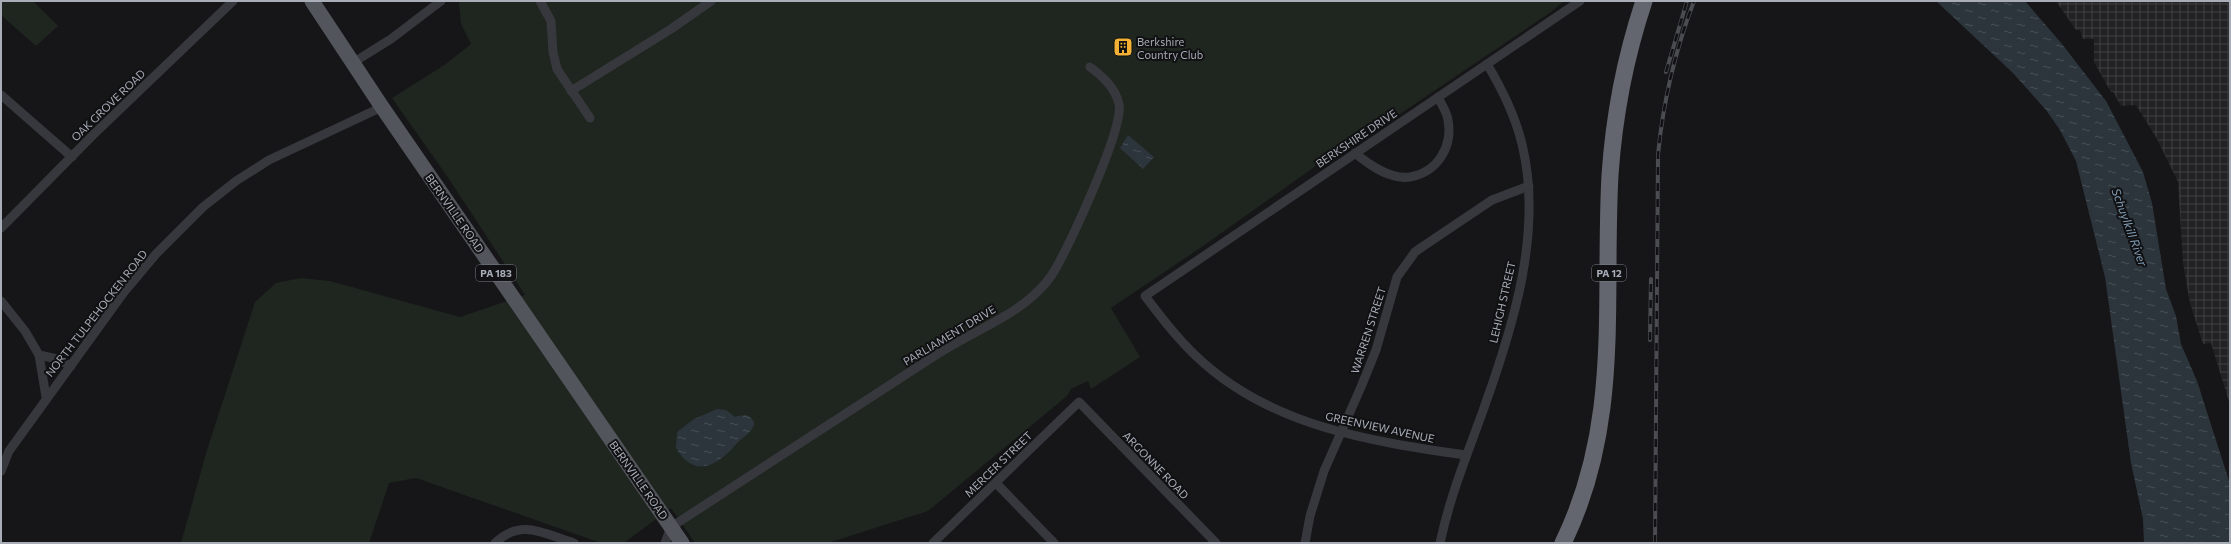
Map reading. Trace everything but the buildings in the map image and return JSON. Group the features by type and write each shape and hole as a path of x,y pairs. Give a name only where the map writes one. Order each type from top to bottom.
{"highway":[{"name":"PA 12","path":"1563,543 1584,492 1602,418 1607,358 1609,200 1614,130 1627,61 1644,1"},
{"name":"PA 12","path":"1574,543 1595,487 1611,420 1617,359 1619,201 1624,131 1636,63 1654,1"}],"main road":[{"name":"BERNVILLE ROAD","path":"312,1 354,62 382,107 682,543"}],"street":[{"name":"OAK GROVE ROAD","path":"1,228 233,1"},
{"path":"354,62 391,39 441,1"},
{"path":"540,1 551,21 553,52 557,69 590,118"},
{"path":"571,91 671,29 711,1"},
{"name":"BERKSHIRE DRIVE","path":"1145,296 1580,1"},
{"name":"LEHIGH STREET","path":"1440,543 1450,501 1465,455 1494,378 1514,309 1528,235 1529,186 1526,160 1518,128 1508,102 1488,64"},
{"name":"PARLIAMENT DRIVE","path":"671,527 941,352 1019,306 1045,284 1055,270 1079,220 1108,154 1115,129 1119,106 1116,96 1102,76 1090,67"},
{"path":"1,95 72,157"},
{"path":"1355,153 1368,164 1396,176 1410,177 1434,167 1445,151 1449,135 1448,118 1438,97"},
{"name":"NORTH TULPEHOCKEN ROAD","path":"1,471 5,453 71,366 124,292 156,254 213,199 236,180 268,160 382,107"},
{"name":"WARREN STREET","path":"1305,543 1318,487 1376,350 1397,277 1415,252 1492,200 1529,186"},
{"name":"GREENVIEW AVENUE","path":"1145,296 1182,343 1216,374 1255,399 1278,411 1340,433 1465,455"},
{"path":"1,301 25,331 38,355 46,397"},
{"path":"38,355 58,359 71,366"},
{"name":"MERCER STREET","path":"933,543 1079,402"},
{"name":"ARGONNE ROAD","path":"1079,402 1216,543"},
{"path":"996,483 1054,543"},
{"path":"665,543 671,527"},
{"path":"495,543 511,531 526,529 574,543"}],"shaded area":[{"path":"1,1 33,1 58,26 36,46 1,15"},
{"name":"Berkshire Country Club","path":"461,1 1564,1 1551,12 1391,120 1317,165 1203,246 1111,308 1140,357 1091,389 1088,381 1071,389 1067,396 928,511 828,543 695,543 671,508 624,543 601,543 416,478 389,483 369,543 181,543 207,450 255,302 276,283 301,278 330,281 460,317 525,295 449,179 392,98 446,64 471,44 461,24 459,3"},
{"path":"2056,1 2230,1 2230,405 2211,343 2203,344 2190,303 2183,263 2178,182 2157,139 2136,105 2121,106 2113,92 2111,92 2094,62 2094,39 2083,39 2080,30 2076,30"}],"water":[{"name":"Schuylkill River","path":"1936,1 2025,1 2062,44 2106,101 2143,172 2152,203 2166,289 2176,316 2181,344 2197,381 2230,484 2230,543 2144,543 2143,519 2131,463 2105,277 2076,161 2060,130 2046,110 2013,73"},
{"path":"1128,135 1154,157 1143,169 1120,148"},
{"path":"717,409 726,410 735,417 743,415 748,416 754,422 754,425 723,458 715,463 707,466 691,464 683,458 676,448 677,432 694,419"}],"railway":[{"path":"1666,72 1687,1"},
{"path":"1655,543 1658,155 1663,116 1671,77 1681,39 1694,1"},
{"path":"1650,340 1651,279"}],"place":[{"name":"Berkshire Country Club","path":"1123,47"}]}
